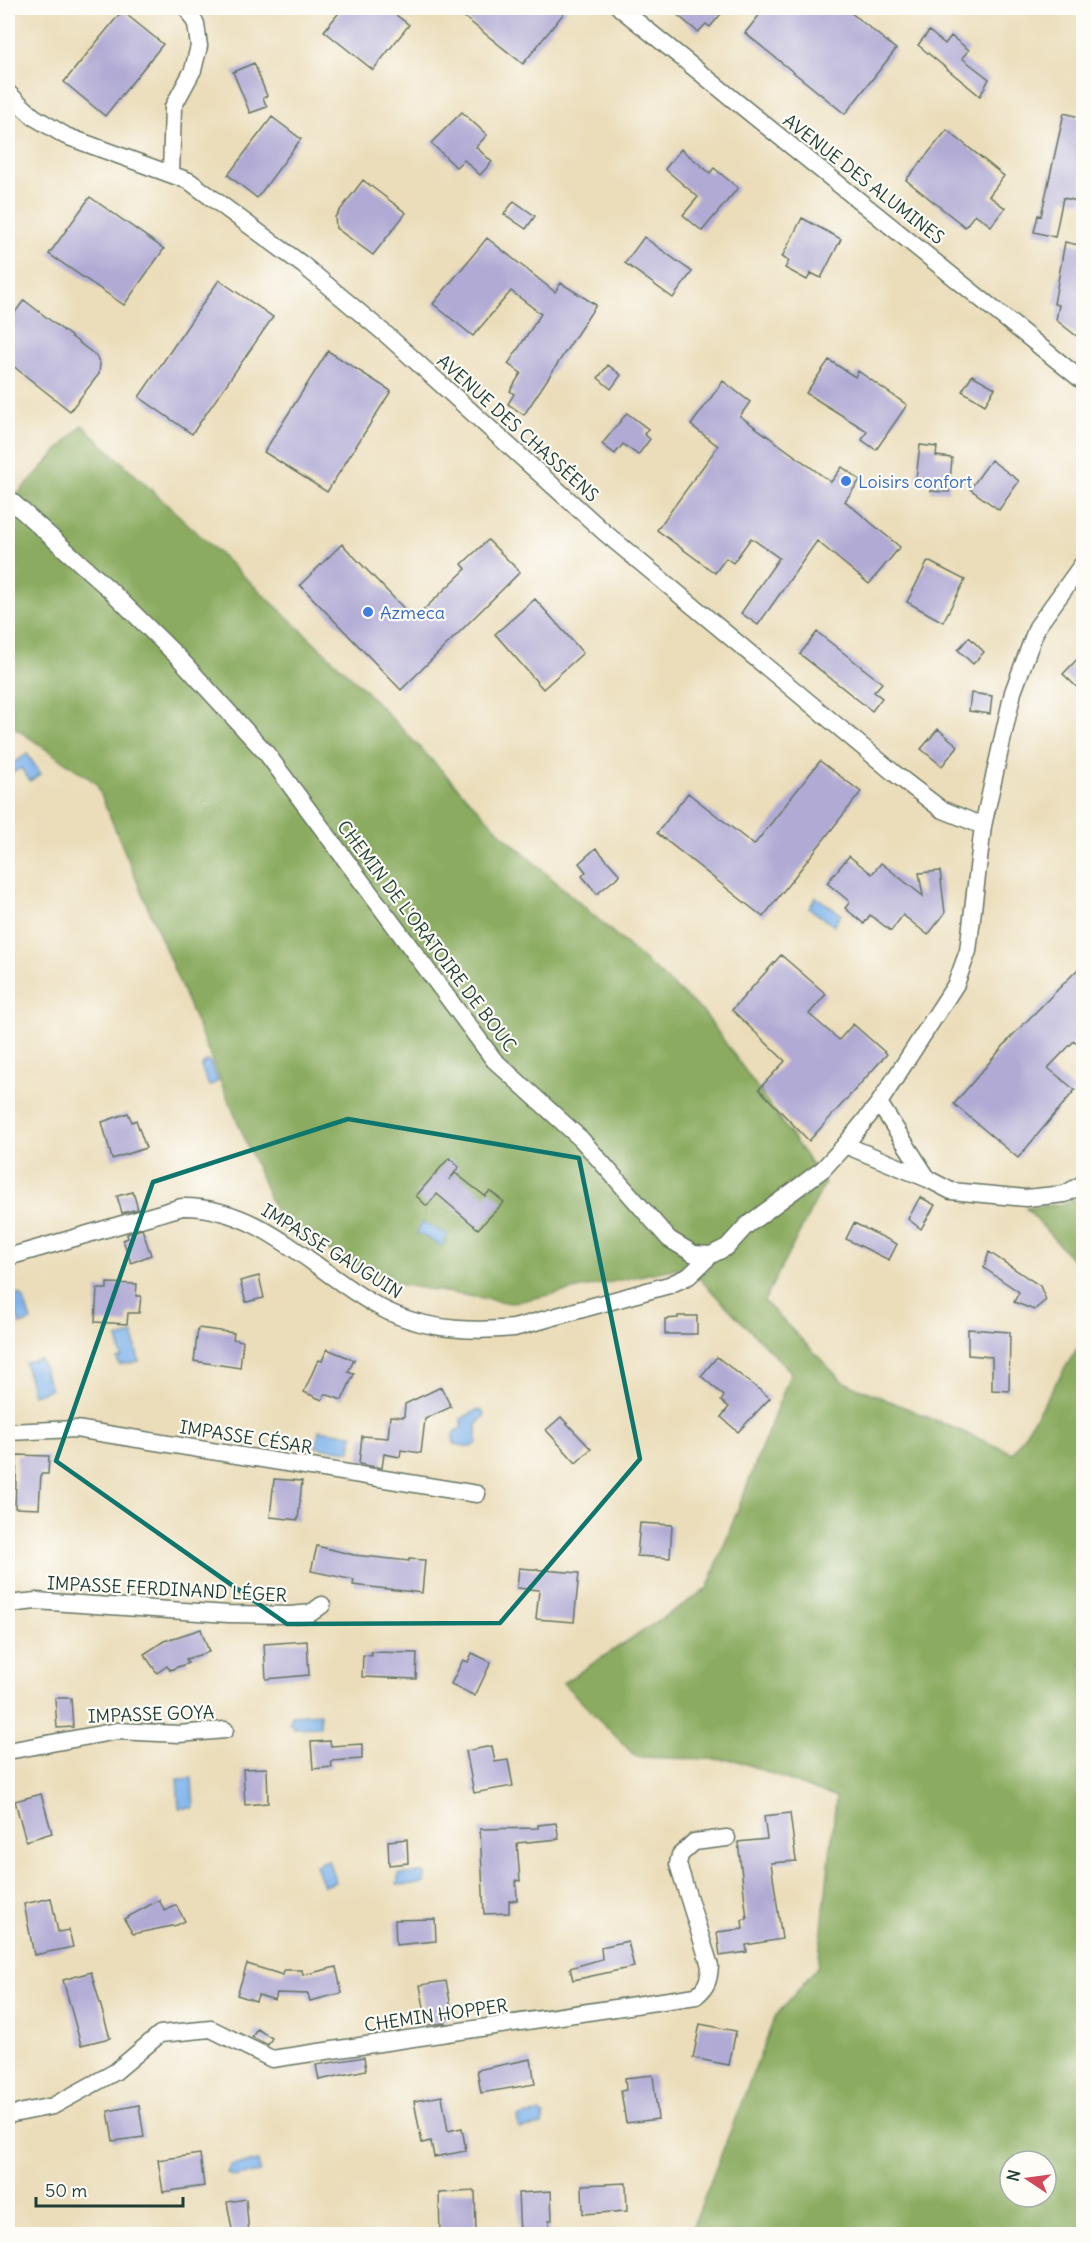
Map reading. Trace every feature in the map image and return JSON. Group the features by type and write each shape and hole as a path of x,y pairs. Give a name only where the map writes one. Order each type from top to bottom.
{"street":[{"path":"171,174 173,107 193,70 200,46 196,24 187,8"},
{"name":"AVENUE DES ALUMINES","path":"620,8 1083,382"},
{"name":"AVENUE DES CHASSÉENS","path":"8,93 33,117 66,136 189,181 243,220 356,309 604,532 894,773 941,809 983,826"},
{"name":"CHEMIN DE L'ORATOIRE DE BOUC","path":"8,498 110,590 174,652 267,754 494,1060 581,1139 669,1239 694,1254 711,1255"},
{"path":"711,1255 727,1247 759,1215 823,1170 879,1103 956,984 968,951 983,826 1013,692 1037,627 1083,562"},
{"path":"879,1103 928,1179"},
{"path":"845,1145 928,1179 951,1191 1026,1198 1065,1194 1083,1183"},
{"name":"IMPASSE GAUGUIN","path":"8,1257 182,1208 206,1207 250,1221 389,1312 448,1329 498,1330 514,1328 669,1286 689,1276 711,1255"},
{"name":"IMPASSE CÉSAR","path":"8,1432 76,1429 477,1494"},
{"name":"IMPASSE FERDINAND LÉGER","path":"8,1604 36,1601 228,1614 291,1615 311,1613 322,1605"},
{"name":"IMPASSE GOYA","path":"8,1751 117,1731 179,1734 225,1730"},
{"name":"CHEMIN HOPPER","path":"8,2115 53,2106 115,2072 160,2034 211,2029 272,2059 696,1996 704,1989 709,1979 710,1966 678,1864 680,1855 694,1842 727,1838"}],"highlighted area":[{"path":"348,1119 579,1158 640,1459 500,1623 287,1624 56,1461 153,1182"}],"green space":[{"path":"82,425 362,687 505,837 705,1014 825,1183 764,1301 842,1381 1013,1453 1083,1339 1083,2234 690,2234 775,2017 818,1966 836,1798 735,1760 636,1757 563,1683 707,1589 791,1372 687,1266 511,1303 397,1284 282,1228 96,783 8,723 8,504"},
{"path":"1083,1196 1083,1271 1026,1208 1065,1204"}],"water":[{"path":"27,754 41,774 30,781 21,768 12,773 8,767"},
{"path":"816,897 841,914 834,926 809,908"},
{"path":"206,1061 210,1062 218,1081 209,1086 201,1067"},
{"path":"422,1222 448,1235 442,1246 417,1233"},
{"path":"18,1294 23,1297 31,1321 20,1325 12,1301"},
{"path":"133,1334 139,1362 119,1365 117,1359 122,1357 117,1338"},
{"path":"40,1359 51,1389 33,1395 25,1363"},
{"path":"477,1410 483,1411 485,1415 477,1424 477,1443 471,1447 454,1444 453,1434 462,1427 461,1419"},
{"path":"319,1430 353,1435 350,1451 316,1447"},
{"path":"320,1713 320,1727 293,1728 293,1724 289,1724 292,1715"},
{"path":"192,1778 194,1808 179,1808 177,1779"},
{"path":"328,1860 336,1882 324,1886 316,1865"},
{"path":"399,1874 425,1874 425,1883 397,1885"},
{"path":"540,2113 544,2116 542,2125 519,2129 517,2117"},
{"path":"258,2161 260,2172 233,2177 227,2173 231,2165"}],"building":[{"path":"343,8 387,8 409,25 373,70 324,31"},
{"path":"470,8 568,8 523,64 463,16"},
{"path":"669,8 726,8 710,27 706,24 698,32"},
{"path":"765,8 845,8 896,49 845,114 745,33"},
{"path":"122,11 163,44 105,116 64,82"},
{"path":"929,31 945,44 951,36 969,50 962,58 989,79 980,96 918,45"},
{"path":"254,63 267,96 263,98 267,107 250,113 233,72"},
{"path":"462,112 487,135 476,147 492,162 480,175 464,160 456,167 431,143"},
{"path":"1064,113 1083,118 1083,202 1063,198 1055,237 1034,232 1038,215 1041,216"},
{"path":"272,117 301,139 257,198 228,175"},
{"path":"947,130 1004,176 989,196 1005,208 991,226 975,214 965,227 906,180"},
{"path":"681,149 710,173 714,168 738,188 702,231 683,215 698,197 665,169"},
{"path":"363,180 406,213 373,255 336,228 335,217"},
{"path":"90,197 164,249 124,305 49,254"},
{"path":"514,201 535,216 526,229 504,214"},
{"path":"802,218 841,239 821,278 811,273 807,280 785,268 789,261 782,257"},
{"path":"644,237 692,272 673,298 625,263"},
{"path":"487,238 555,292 561,283 596,305 524,415 508,404 514,394 510,391 521,373 508,364 541,314 511,291 473,336 433,304"},
{"path":"1065,242 1083,246 1083,341 1056,320 1059,305 1054,304"},
{"path":"219,280 273,317 192,434 139,397"},
{"path":"24,300 95,355 100,363 99,374 70,411 8,362 8,322"},
{"path":"328,351 391,391 327,492 264,452"},
{"path":"829,360 855,377 858,371 907,405 876,450 862,440 867,431 806,393"},
{"path":"608,365 621,375 611,389 598,378"},
{"path":"972,375 995,388 985,405 962,391"},
{"path":"723,381 750,402 740,416 831,482 842,467 860,480 845,501 900,547 869,584 817,541 758,625 741,613 779,558 751,538 733,563 726,558 715,573 657,530 718,446 691,425"},
{"path":"627,413 648,429 644,434 650,439 638,455 623,444 615,454 602,444"},
{"path":"920,445 937,447 936,456 952,458 949,492 931,491 932,481 916,479"},
{"path":"991,460 1019,481 999,510 970,489"},
{"path":"488,540 520,572 401,690 300,585 342,544 414,619 466,569 462,564"},
{"path":"928,561 965,580 943,622 907,602"},
{"path":"535,599 583,653 543,689 495,634"},
{"path":"817,632 882,683 874,692 882,698 872,711 800,654"},
{"path":"969,637 984,652 973,664 958,650"},
{"path":"1083,653 1083,693 1063,674"},
{"path":"971,693 992,696 990,714 969,711"},
{"path":"938,729 958,746 942,766 921,749"},
{"path":"820,761 861,792 763,917 657,833 688,793 754,845"},
{"path":"596,848 620,875 597,894 582,876 586,872 579,863"},
{"path":"849,856 872,874 881,863 923,896 919,873 940,871 945,913 928,935 903,915 891,931 870,915 864,924 845,908 850,902 827,883"},
{"path":"781,955 826,994 809,1014 839,1040 853,1024 887,1054 809,1141 759,1089 785,1061 732,1010"},
{"path":"1083,964 1083,1050 1074,1041 1048,1068 1075,1090 1018,1158 954,1104 1011,1037"},
{"path":"128,1113 132,1122 136,1120 146,1148 112,1159 102,1122"},
{"path":"449,1158 459,1167 449,1180 455,1173 485,1196 490,1191 504,1202 478,1229 437,1194 427,1206 416,1196"},
{"path":"133,1192 138,1209 122,1213 117,1196"},
{"path":"920,1197 935,1205 921,1229 908,1219"},
{"path":"854,1223 897,1244 889,1260 846,1239"},
{"path":"142,1229 151,1255 131,1263 123,1240 128,1238 127,1234"},
{"path":"989,1252 1040,1286 1046,1300 1034,1310 1014,1302 1019,1292 984,1268"},
{"path":"259,1276 264,1298 246,1302 240,1281"},
{"path":"107,1283 137,1284 136,1296 141,1296 139,1313 128,1313 127,1324 95,1322 97,1289 107,1289"},
{"path":"678,1316 697,1316 697,1334 665,1334 665,1319 678,1318"},
{"path":"198,1328 234,1333 233,1339 243,1341 240,1368 194,1361"},
{"path":"968,1329 1010,1332 1009,1391 992,1390 992,1357 968,1355"},
{"path":"327,1349 354,1360 348,1372 354,1374 342,1400 325,1394 322,1400 304,1392 318,1360 322,1361"},
{"path":"717,1357 770,1398 738,1432 721,1417 729,1407 721,1401 724,1396 701,1376"},
{"path":"441,1387 451,1407 425,1419 421,1453 401,1450 400,1457 384,1454 382,1468 359,1464 362,1436 388,1438 390,1416 404,1417 405,1404"},
{"path":"561,1417 591,1449 576,1463 546,1430"},
{"path":"17,1455 49,1456 48,1474 41,1474 39,1509 15,1508"},
{"path":"274,1479 302,1481 298,1520 270,1517"},
{"path":"640,1523 672,1525 670,1558 637,1556"},
{"path":"317,1546 354,1555 409,1561 409,1559 425,1560 422,1593 353,1585 354,1580 311,1571"},
{"path":"519,1568 579,1573 574,1622 536,1619 539,1590 517,1588"},
{"path":"201,1629 209,1652 186,1659 188,1663 170,1670 167,1666 157,1673 144,1654 164,1641"},
{"path":"307,1641 309,1675 266,1679 264,1644"},
{"path":"371,1652 417,1653 416,1679 362,1677 363,1655 372,1656"},
{"path":"472,1653 491,1662 475,1696 451,1684 463,1660 468,1662"},
{"path":"55,1698 71,1698 73,1727 57,1728"},
{"path":"330,1741 331,1746 362,1744 362,1759 331,1761 332,1767 313,1769 311,1742"},
{"path":"492,1746 495,1762 508,1760 513,1786 474,1793 466,1751"},
{"path":"267,1768 268,1803 245,1805 243,1769"},
{"path":"41,1794 52,1833 26,1841 15,1801"},
{"path":"790,1813 796,1861 771,1863 782,1939 746,1945 747,1952 720,1956 717,1932 743,1929 742,1920 747,1919 738,1842 767,1839 764,1816"},
{"path":"556,1823 559,1839 517,1843 520,1881 516,1880 517,1900 509,1901 509,1913 484,1914 480,1829 538,1828 538,1825"},
{"path":"407,1839 408,1863 389,1865 388,1841"},
{"path":"51,1898 58,1932 69,1930 73,1947 34,1955 24,1904"},
{"path":"159,1900 165,1911 176,1905 185,1921 177,1925 133,1934 124,1919"},
{"path":"435,1919 436,1941 396,1945 395,1920"},
{"path":"628,1941 634,1967 573,1980 570,1968 602,1959 601,1947"},
{"path":"247,1964 283,1975 284,1970 302,1970 303,1975 336,1967 342,1993 310,2001 308,1994 277,1993 275,2000 258,1995 256,2001 237,1995"},
{"path":"91,1972 110,2038 81,2045 63,1980"},
{"path":"446,1981 453,2017 445,2018 445,2023 427,2025 420,1985"},
{"path":"700,2024 736,2031 729,2065 693,2058"},
{"path":"257,2029 272,2038 268,2045 252,2037"},
{"path":"364,2057 366,2070 319,2080 316,2065"},
{"path":"531,2059 535,2084 481,2093 477,2070"},
{"path":"653,2075 658,2119 626,2123 621,2091 626,2090 625,2078"},
{"path":"442,2096 448,2131 462,2128 466,2151 434,2157 431,2141 422,2143 414,2101"},
{"path":"139,2105 144,2137 113,2141 108,2111"},
{"path":"200,2154 204,2186 163,2192 158,2160"},
{"path":"626,2183 627,2211 583,2214 582,2185"},
{"path":"475,2191 476,2235 440,2235 439,2193"},
{"path":"551,2191 552,2220 549,2220 549,2233 520,2235 518,2193"},
{"path":"246,2199 249,2235 233,2235 227,2202"}],"place":[{"name":"Loisirs confort","path":"846,481"},
{"name":"Azmeca","path":"368,612"}]}
